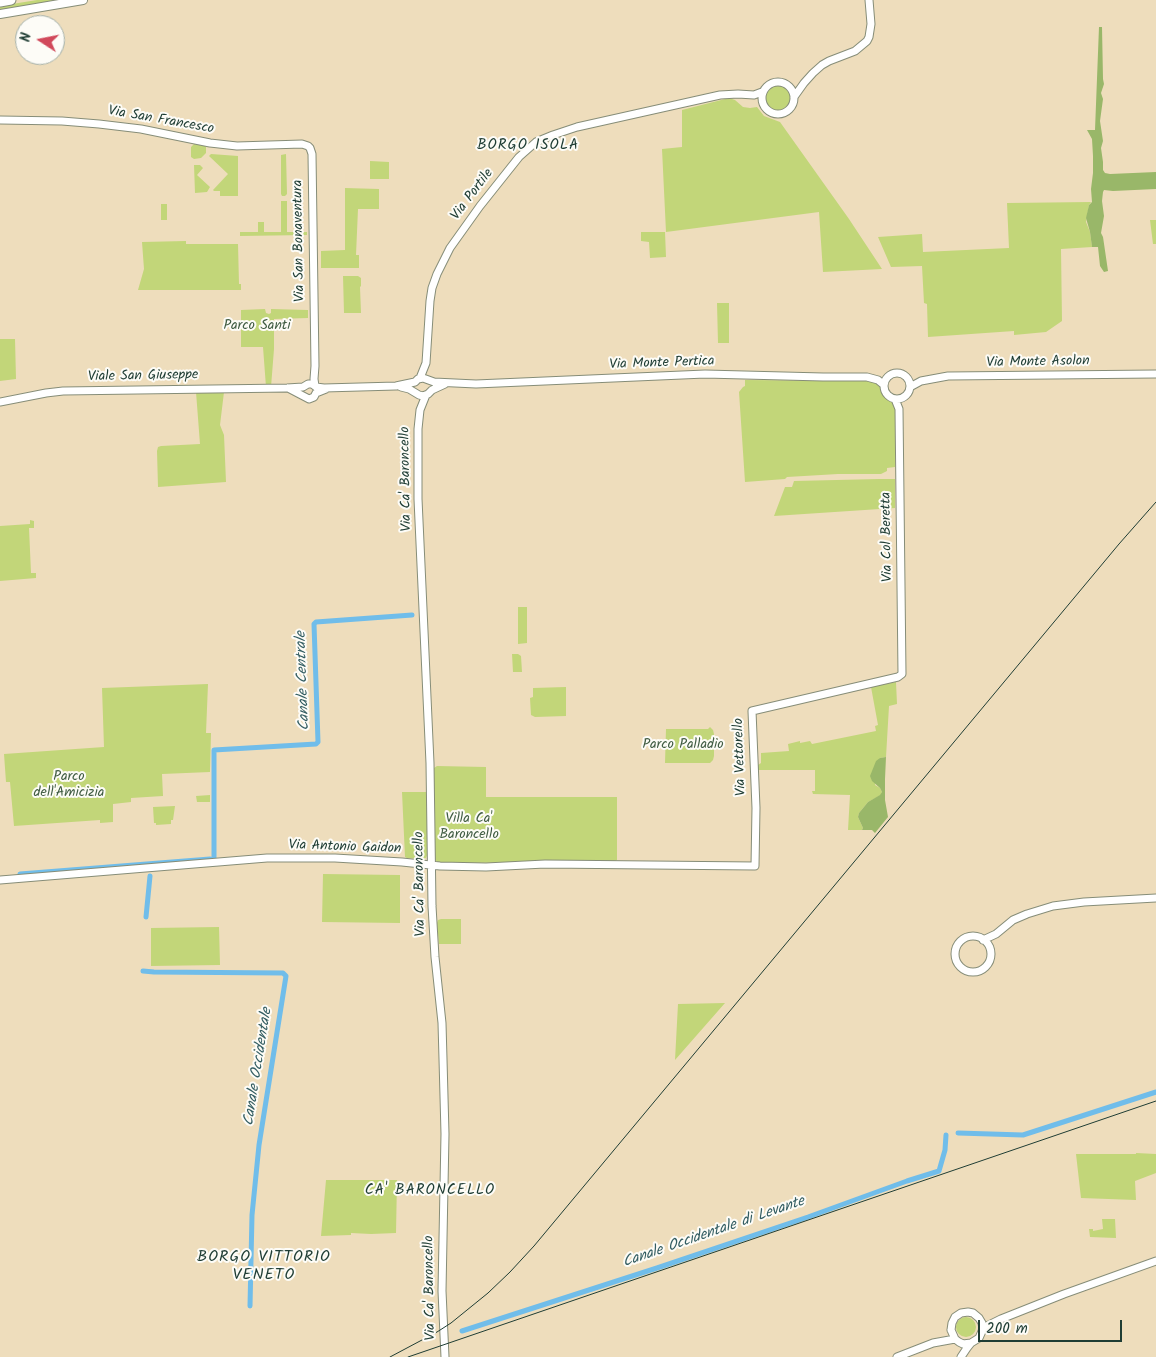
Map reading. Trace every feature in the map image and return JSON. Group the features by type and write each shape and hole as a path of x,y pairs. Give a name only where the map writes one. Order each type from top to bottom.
{"highway":[{"path":"0,2 11,0"}],"main road":[{"path":"0,14 83,0"},
{"path":"794,97 789,86 782,82 772,82 762,92 762,103 769,112 774,114 782,113 791,108 794,97 813,73 829,61 855,51 867,41 870,37 871,24 869,0"},
{"path":"789,86 799,86 804,83"},
{"name":"Via Portile","path":"423,380 430,301 437,274 450,248 518,157 536,142 553,134 576,127 720,95 738,94 754,96 762,92"},
{"name":"Via Portile","path":"746,95 762,103"},
{"name":"Via San Francesco","path":"0,120 107,124 237,146 306,144 312,154"},
{"name":"Via San Bonaventura","path":"312,154 314,379 316,389"},
{"name":"Via San Bonaventura","path":"304,388 311,374 314,358"},
{"name":"Via Monte Pertica","path":"423,380 476,384 693,374 827,378 867,377 886,381"},
{"name":"Via Monte Asolon","path":"910,387 921,381 948,376 1156,374"},
{"path":"892,375 904,375 908,379 909,392 899,399 888,395 885,390 886,381 892,375"},
{"name":"Via Monte Asolon","path":"908,379 921,381"},
{"path":"423,380 428,393"},
{"name":"Viale San Giuseppe","path":"396,386 423,380"},
{"name":"Via Ca' Baroncello","path":"423,380 414,388 420,410 418,499 430,756 431,865 434,941 442,1023 444,1068 445,1134 442,1291 445,1357"},
{"name":"Via Monte Pertica","path":"428,393 447,383"},
{"name":"Viale San Giuseppe","path":"0,402 63,391 304,388 312,384 316,389"},
{"name":"Viale San Giuseppe","path":"316,389 396,386 409,388 421,395 428,393"},
{"name":"Viale San Giuseppe","path":"304,388 305,398 309,399 313,398 316,389"},
{"name":"Via Ca' Baroncello","path":"420,410 428,393"},
{"name":"Via Col Beretta","path":"899,399 903,672 901,676"},
{"name":"Via Vettorello","path":"754,866 756,808 752,711 901,676"},
{"name":"Via Antonio Gaidon","path":"0,880 266,858 335,858 486,867 545,864 754,866"},
{"path":"986,943 1013,920 1053,906 1084,902 1156,898"},
{"path":"975,936 986,943 990,950 990,960 984,969 969,972 958,965 955,951 962,940 975,936"},
{"path":"960,1357 971,1343 979,1338 983,1330 1001,1319 1156,1261"},
{"path":"897,1357 933,1343 944,1336 950,1330 953,1319 961,1313 973,1313 980,1320 983,1330"},
{"path":"980,1320 1001,1319"},
{"path":"950,1330 957,1341 960,1357"},
{"path":"933,1343 957,1341 966,1344 971,1343"}],"green space":[{"path":"37,0 68,0 0,11 0,6"},
{"path":"1099,27 1102,27 1104,84 1101,93 1103,99 1100,121 1103,141 1101,148 1103,170 1105,173 1110,174 1156,172 1156,189 1104,190 1102,201 1104,216 1101,233 1108,271 1104,272 1100,266 1098,247 1092,247 1086,218 1089,205 1092,202 1093,173 1092,139 1087,130 1095,130"},
{"path":"778,85 787,89 791,98 787,107 778,111 769,107 765,98 769,89"},
{"path":"729,98 735,100 743,107 757,107 764,116 780,122 882,269 823,272 819,212 666,232 662,149 682,147 682,110"},
{"path":"194,144 206,147 206,153 201,158 194,159 191,157 191,147"},
{"path":"211,154 238,156 238,196 220,196 220,191 213,190 228,174 209,156"},
{"path":"286,154 287,194 282,196 281,155"},
{"path":"370,161 389,162 389,179 370,179"},
{"path":"194,165 200,165 203,168 197,175 210,187 207,192 195,193"},
{"path":"345,188 379,189 379,209 358,209 356,255 359,255 359,268 321,268 321,251 345,250"},
{"path":"281,201 287,201 287,232 307,232 307,235 240,236 240,232 258,232 258,222 264,222 264,232 281,232"},
{"path":"1091,202 1086,222 1090,232 1092,247 1061,249 1062,321 1046,332 1014,335 1014,331 928,337 927,304 924,303 922,266 891,267 878,237 922,234 923,252 1009,248 1007,203"},
{"path":"161,204 167,204 167,220 161,220"},
{"path":"1150,220 1156,220 1156,244 1153,244"},
{"path":"641,232 665,232 666,257 650,258 649,242 641,241"},
{"path":"186,241 186,244 238,244 239,284 241,284 241,290 138,290 144,269 142,242"},
{"path":"343,276 358,276 361,278 361,313 344,313"},
{"path":"717,303 729,303 729,343 718,343"},
{"name":"Parco Santi","path":"265,309 266,313 269,314 271,309 308,310 308,318 274,319 271,387 266,387 263,347 241,347 241,310"},
{"path":"0,339 15,339 16,379 0,381"},
{"path":"745,380 879,381 883,389 887,390 888,398 895,400 895,467 887,468 887,471 881,474 787,477 785,479 745,482 739,392 745,386"},
{"path":"196,392 224,392 220,425 224,435 226,482 158,487 158,447 200,444"},
{"path":"895,479 895,508 774,516 785,487 792,487 794,481"},
{"path":"30,520 34,521 34,528 29,528 31,573 36,573 36,578 0,581 0,526 30,524"},
{"path":"518,607 527,607 527,643 518,644"},
{"path":"512,654 521,656 522,672 513,672"},
{"path":"896,682 897,704 889,706 886,757 880,758 875,785 882,792 881,795 868,802 859,813 858,817 863,828 862,830 848,830 850,795 813,794 812,791 815,791 815,770 758,770 758,765 761,763 761,753 789,751 788,744 810,741 812,744 876,731 875,726 878,725 871,687"},
{"name":"Parco dell'Amicizia","path":"208,684 206,733 211,733 210,772 162,774 163,796 131,798 131,802 113,804 113,822 100,823 100,820 14,826 10,782 6,782 4,754 104,747 102,688"},
{"path":"566,687 566,716 535,717 531,715 530,698 533,697 533,688"},
{"name":"Parco Palladio","path":"710,727 714,734 714,756 710,763 665,763 666,729 708,729"},
{"path":"886,757 885,800 888,817 875,833 872,830 862,830 863,828 858,817 859,813 868,802 882,792 870,776 876,761"},
{"name":"Villa Ca' Baroncello","path":"437,766 486,767 486,797 617,797 617,860 606,862 437,862 433,858 434,768"},
{"path":"402,792 427,792 428,853 426,858 405,857"},
{"path":"210,795 210,802 197,802 196,796"},
{"path":"175,806 171,824 156,825 154,823 153,807"},
{"path":"323,874 400,875 400,923 322,922"},
{"path":"441,919 461,919 461,944 439,944 437,923"},
{"path":"219,927 220,965 151,966 151,928"},
{"path":"725,1003 675,1060 678,1004"},
{"path":"1076,1154 1156,1154 1156,1173 1135,1181 1136,1200 1081,1198"},
{"path":"326,1180 397,1180 396,1233 351,1233 351,1235 321,1236"},
{"path":"1102,1219 1115,1219 1116,1238 1090,1237 1089,1229 1093,1229 1093,1231 1103,1229"},
{"path":"962,1317 970,1317 976,1323 976,1331 970,1337 962,1337 956,1331 956,1323"}],"waterway":[{"name":"Canale Centrale","path":"214,858 214,750 316,744 318,742 314,624 316,622 412,615"},
{"path":"20,874 210,859"},
{"name":"Canale Occidentale","path":"146,917 150,876"},
{"name":"Canale Occidentale","path":"143,971 283,973 286,976 259,1145 252,1215 250,1306"},
{"name":"Canale Occidentale di Levante","path":"958,1133 1023,1135 1156,1092"},
{"name":"Canale Occidentale di Levante","path":"462,1331 657,1268 939,1171 945,1150 946,1135"}],"railway":[{"path":"390,1357 451,1323 488,1293 534,1246 1156,502"},
{"path":"408,1357 1156,1101"}],"district":[{"name":"BORGO ISOLA","path":"528,146"},
{"name":"CA' BARONCELLO","path":"430,1191"},
{"name":"BORGO VITTORIO VENETO","path":"264,1267"}]}
